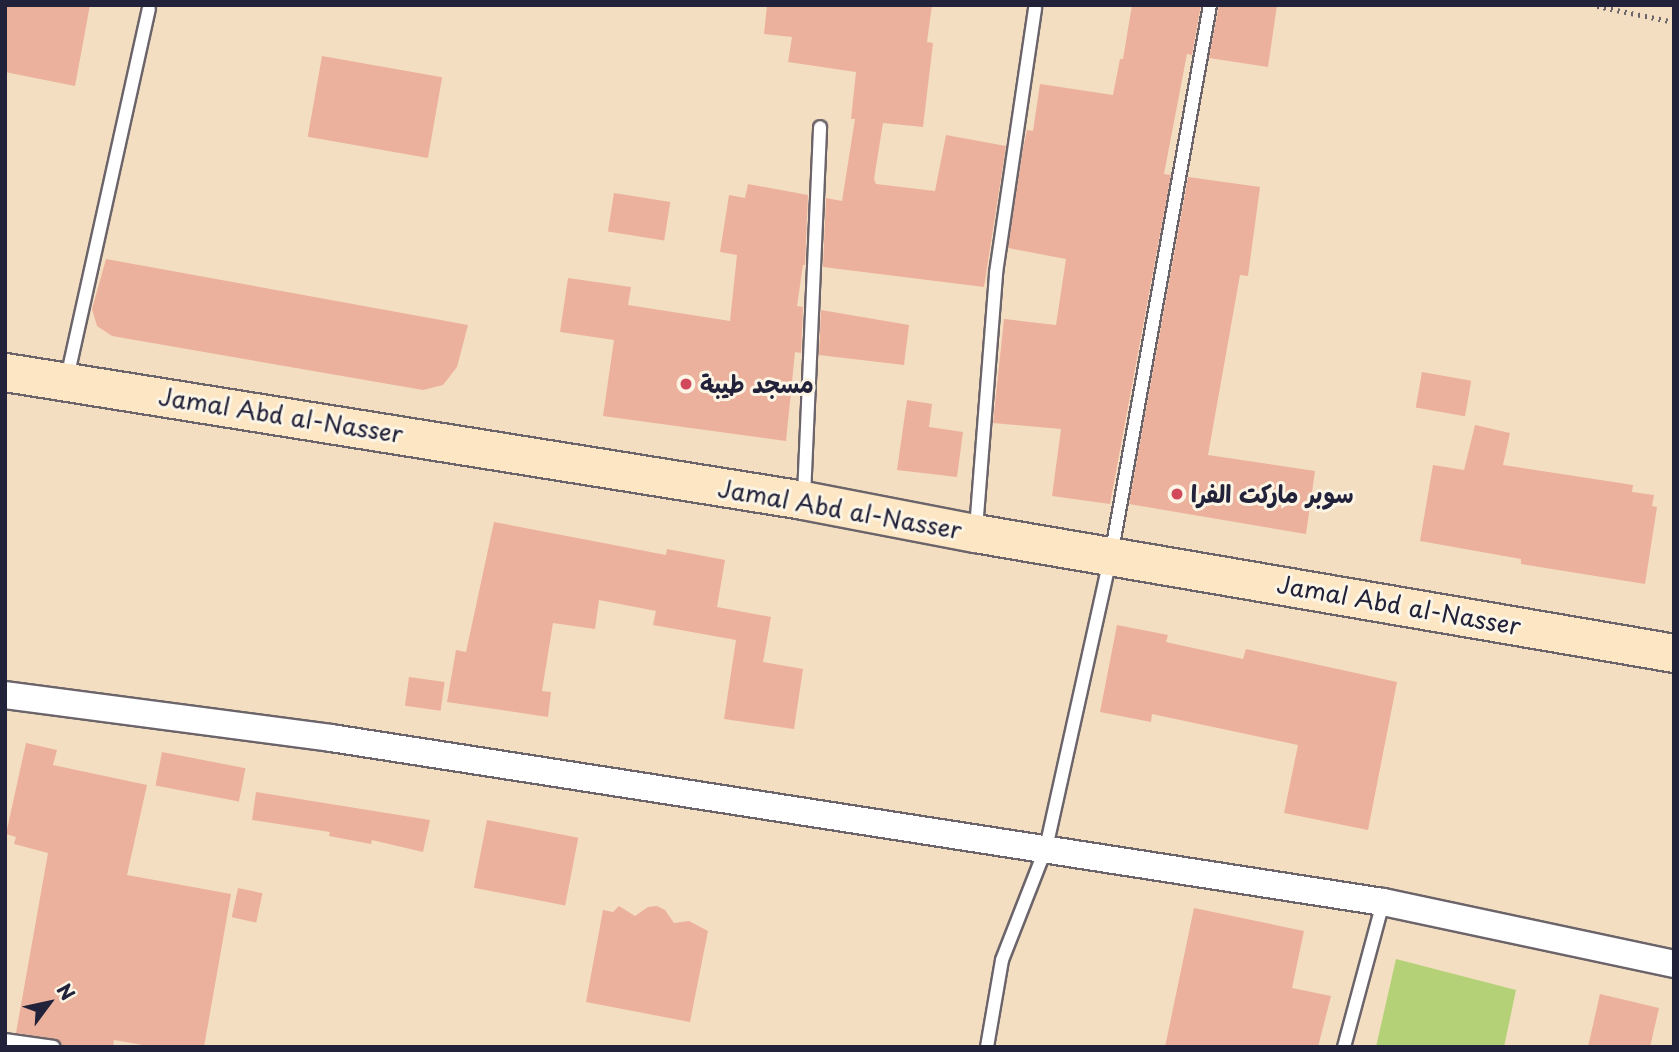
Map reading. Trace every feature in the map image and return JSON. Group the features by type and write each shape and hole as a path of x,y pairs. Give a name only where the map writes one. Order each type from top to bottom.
{"main road":[{"name":"Jamal Abd al-Nasser","path":"5,372 803,500 975,533 1674,653"}],"street":[{"path":"5,695 331,738 1383,902 1674,964"}],"lane":[{"path":"987,1047 1002,960 1046,848 1111,556 1210,5"},
{"path":"975,533 996,274 1035,8"},
{"path":"66,382 149,9"},
{"path":"803,500 820,127"},
{"path":"1344,1047 1383,902"},
{"path":"5,1040 54,1047"}],"path":[{"path":"1597,6 1674,22"}],"green space":[{"path":"1396,959 1516,990 1504,1047 1376,1047"}],"building":[{"path":"5,5 90,5 75,86 5,72"},
{"path":"767,5 932,5 927,42 933,43 923,127 883,123 874,179 876,184 935,191 946,135 1006,146 984,287 823,267 826,198 842,201 855,119 851,119 856,72 788,62 792,37 764,34"},
{"path":"1132,5 1201,5 1192,55 1187,54 1164,174 1171,175 1110,504 1052,496 1061,429 993,423 1004,319 1056,325 1066,259 1008,248 1023,149 1027,130 1033,131 1040,84 1113,95 1120,59 1123,59"},
{"path":"1219,5 1277,5 1268,67 1209,58"},
{"path":"322,56 442,77 428,158 308,137"},
{"path":"1188,177 1260,187 1248,276 1240,275 1208,455 1315,471 1306,534 1129,504"},
{"path":"748,184 808,195 805,265 797,306 803,307 801,353 795,352 786,441 603,416 614,340 560,332 568,278 631,287 628,305 730,321 737,255 720,252 729,195 745,198"},
{"path":"614,193 670,202 664,240 608,232"},
{"path":"106,259 468,325 457,367 443,385 423,390 112,336 97,326 92,309"},
{"path":"821,310 909,325 904,365 819,355"},
{"path":"1422,372 1471,381 1465,416 1416,407"},
{"path":"907,400 932,404 929,427 963,432 957,477 897,470"},
{"path":"1475,425 1510,433 1503,465 1633,485 1632,492 1654,495 1652,506 1657,507 1645,584 1521,564 1521,559 1420,541 1433,465 1464,470"},
{"path":"494,522 666,555 667,549 725,560 717,607 771,617 763,662 803,669 794,729 724,719 736,640 653,625 656,611 599,600 595,629 553,623 542,691 551,692 548,717 447,702 456,650 466,652"},
{"path":"1117,625 1168,635 1166,642 1243,659 1246,649 1397,682 1368,830 1284,813 1298,745 1152,714 1151,722 1100,712"},
{"path":"409,677 445,682 441,711 405,706"},
{"path":"26,743 57,750 53,765 147,785 127,875 231,894 204,1047 154,1047 114,1040 113,1047 63,1047 56,1039 16,1033 48,853 14,844 16,837 6,834"},
{"path":"162,752 245,768 239,802 156,785"},
{"path":"256,792 430,820 423,852 372,840 371,844 329,836 330,832 252,820"},
{"path":"487,820 578,838 565,905 474,888"},
{"path":"238,888 262,893 256,923 232,917"},
{"path":"619,906 635,916 648,907 657,906 665,910 674,923 689,921 708,931 690,1022 586,1002 603,910 613,912"},
{"path":"1194,908 1304,931 1292,988 1331,996 1318,1047 1165,1047"},
{"path":"1600,994 1659,1008 1650,1047 1588,1047"}],"place":[{"name":"مسجد طيبة","path":"686,384"},
{"name":"سوبر ماركت الفرا","path":"1177,494"}]}
